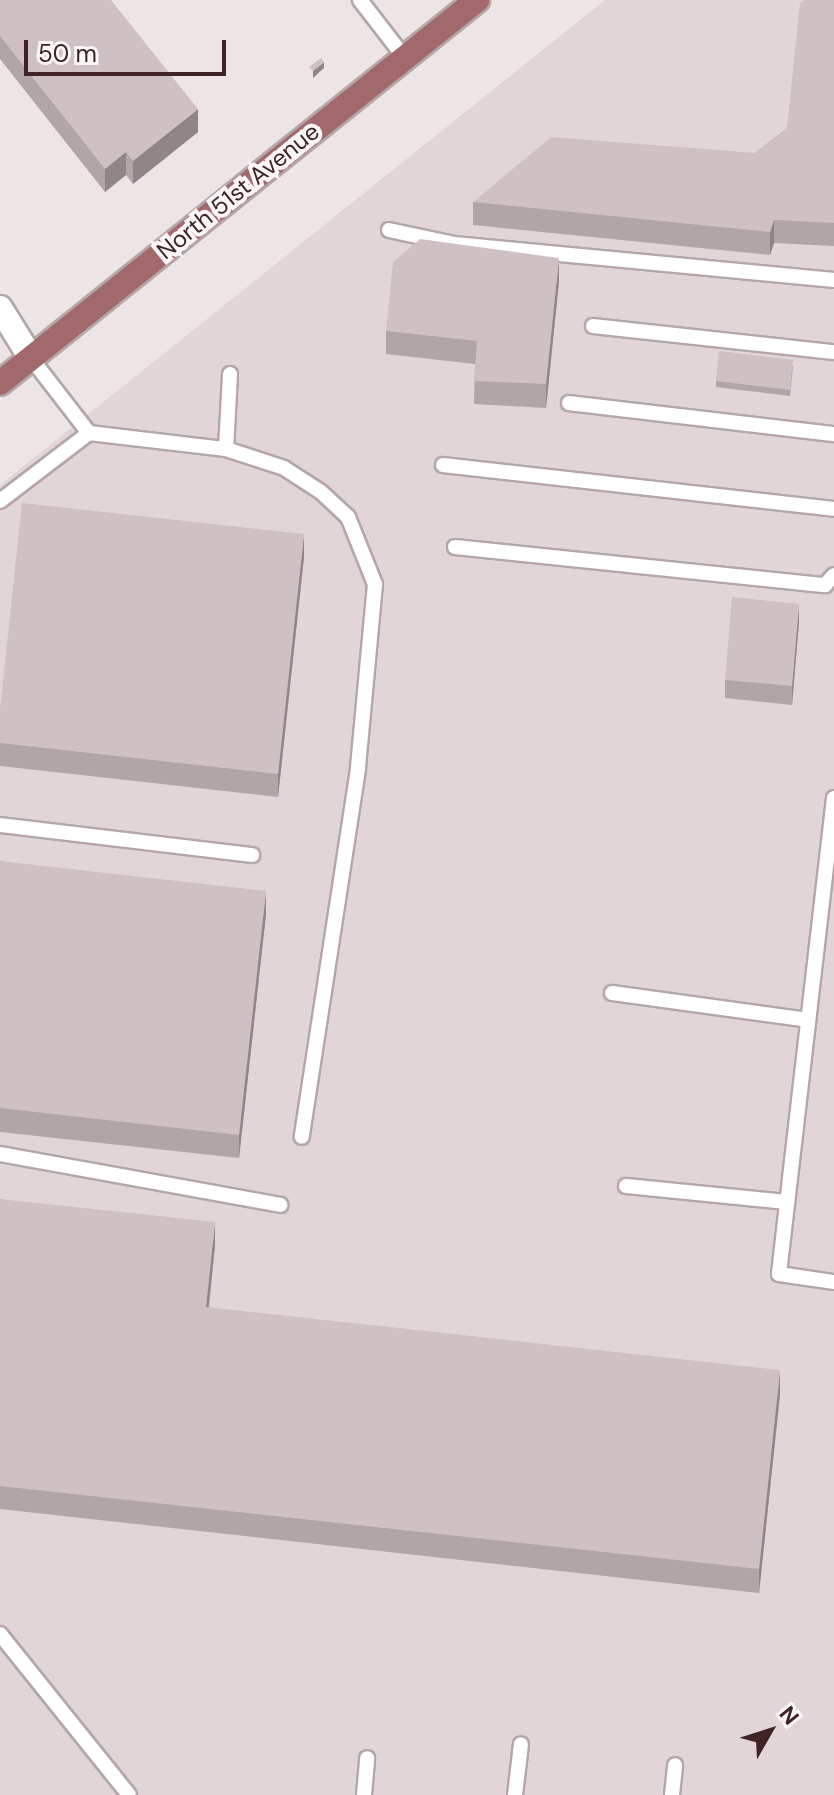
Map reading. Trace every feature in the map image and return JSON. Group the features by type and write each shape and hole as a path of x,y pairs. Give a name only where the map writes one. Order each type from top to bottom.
{"main road":[{"name":"North 51st Avenue","path":"0,383 477,0"}],"street":[{"path":"0,308 31,358"}],"lane":[{"path":"360,0 404,57"},
{"path":"389,230 454,244 834,280"},
{"path":"593,326 834,352"},
{"path":"31,358 89,433"},
{"path":"226,449 230,374"},
{"path":"569,403 834,434"},
{"path":"0,501 89,433 226,449 284,468 321,492 348,517 375,584 358,769 302,1137"},
{"path":"443,465 834,509"},
{"path":"455,547 825,585 834,575"},
{"path":"834,798 779,1274 834,1282"},
{"path":"0,825 252,855"},
{"path":"612,993 808,1020"},
{"path":"0,1154 280,1205"},
{"path":"626,1186 787,1202"},
{"path":"0,1634 129,1795"},
{"path":"515,1795 521,1744"},
{"path":"364,1795 367,1758"},
{"path":"672,1795 675,1765"}],"shaded area":[{"path":"605,0 834,0 834,1795 0,1795 0,485"}],"building":[{"path":"0,0 111,0 198,109 133,161 126,152 105,169 0,36"},
{"path":"804,0 834,0 834,223 774,220 770,232 473,202 551,137 755,153 787,128 800,3"},
{"path":"321,58 324,62 313,71 309,67"},
{"path":"420,239 559,258 546,384 474,381 477,341 386,331 393,262"},
{"path":"719,351 793,360 790,390 716,381"},
{"path":"22,503 304,534 278,774 0,743 0,709"},
{"path":"732,597 799,604 792,686 725,680"},
{"path":"0,861 266,891 239,1135 0,1108"},
{"path":"0,1199 215,1222 206,1307 780,1370 759,1569 0,1486"}]}
